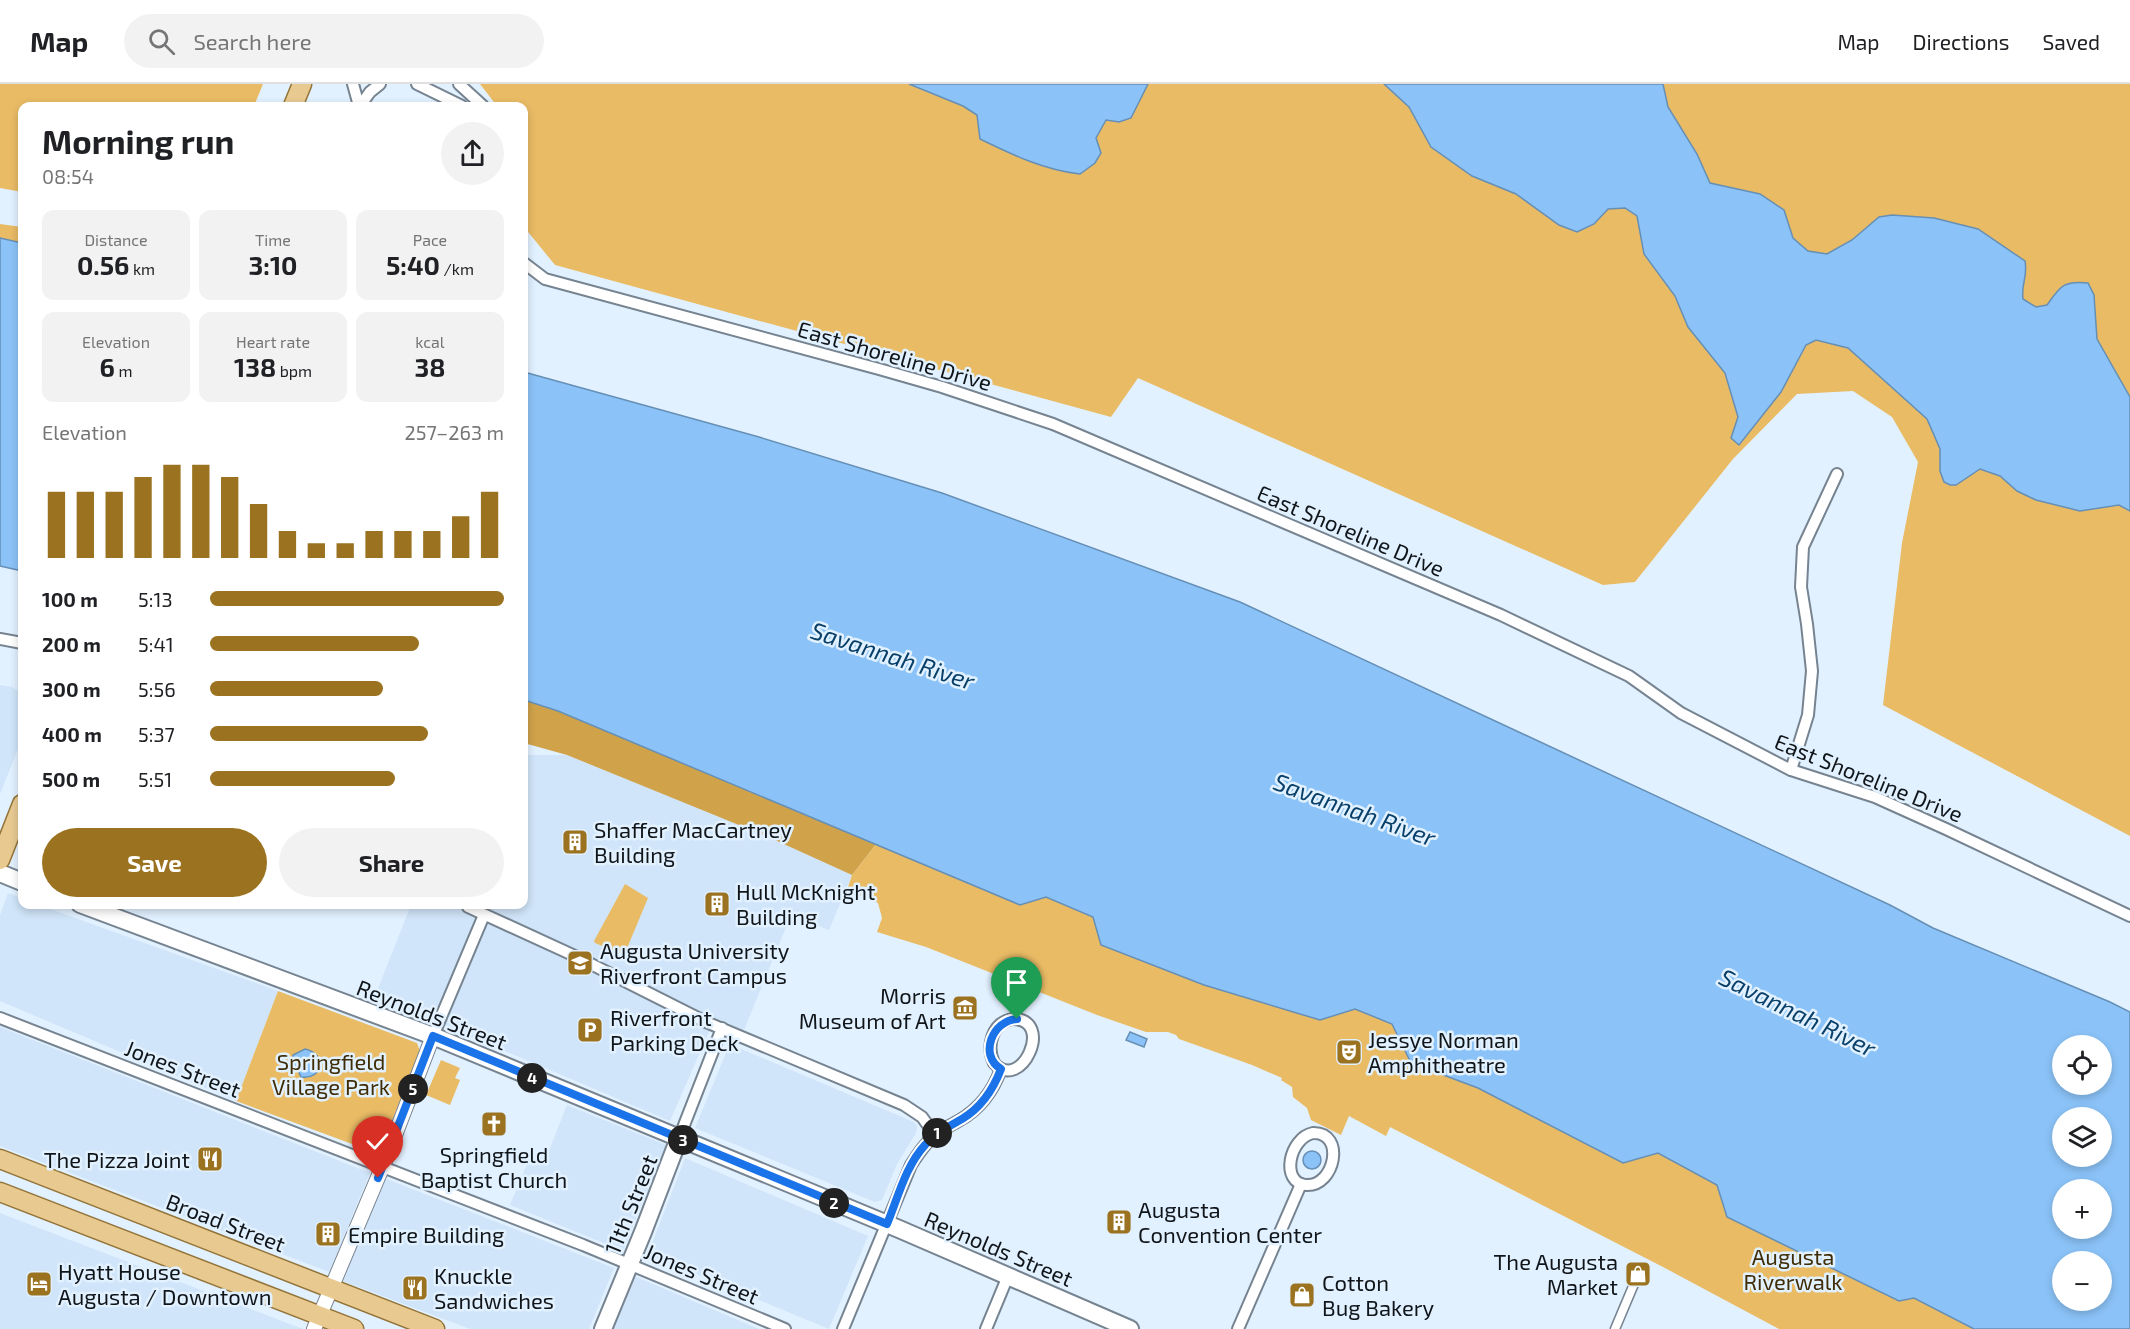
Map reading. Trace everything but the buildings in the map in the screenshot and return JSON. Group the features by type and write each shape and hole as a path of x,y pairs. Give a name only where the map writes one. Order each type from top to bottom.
{"main road":[{"path":"295,102 302,84"},
{"path":"0,860 18,814"},
{"path":"0,873 18,880"},
{"name":"Reynolds Street","path":"93,909 433,1036 887,1224 1130,1329"},
{"name":"11th Street","path":"603,1329 679,1138"},
{"name":"Broad Street","path":"0,1159 435,1329"},
{"path":"0,1192 129,1241 316,1322 354,1329"},
{"path":"129,1241 139,1214"}],"street":[{"path":"353,84 358,102"},
{"path":"362,102 380,84"},
{"path":"417,84 454,102"},
{"path":"459,84 479,102"},
{"name":"East Shoreline Drive","path":"528,266 545,279 879,369 1053,424 1502,615 1629,676 1681,713 1791,771 1875,797 2130,916"},
{"path":"1791,771 1808,715 1812,671 1801,587 1803,547 1837,474"},
{"path":"0,639 18,642"},
{"path":"472,909 575,956 722,1028 904,1105 922,1117 935,1135"},
{"path":"316,1322 382,1167 433,1036 484,915"},
{"name":"Jones Street","path":"0,1018 630,1264 785,1329"},
{"path":"1012,1019 1021,1020 1029,1025 1032,1034 1033,1044 1030,1052 1015,1068 1001,1069 992,1059 990,1050 992,1036 996,1028 1004,1022 1012,1019"},
{"name":"11th Street","path":"679,1138 722,1028"},
{"path":"843,1329 911,1165 923,1147 935,1135 977,1108 990,1093 1001,1069"},
{"path":"1322,1134 1329,1140 1333,1149 1330,1167 1323,1178 1315,1183 1301,1184 1294,1178 1291,1169 1293,1151 1304,1136 1322,1134"},
{"path":"1238,1329 1301,1184"},
{"path":"986,1329 1008,1276"},
{"path":"1615,1329 1634,1284"}],"shaded area":[{"path":"0,685 12,687 18,691 18,749 0,794"},
{"path":"528,701 558,711 876,844 852,875 766,836 567,755 528,744"},
{"name":"Augusta University Riverfront Campus","path":"528,755 567,755 766,836 852,875 829,930 791,915 744,1030 715,1018 670,1121 375,996 409,909 528,909"},
{"path":"8,893 18,897 18,909 50,909 278,991 236,1101 0,1001 0,915"},
{"path":"0,1027 370,1173 329,1272 0,1146"},
{"path":"734,1046 914,1122 917,1126 916,1133 897,1164 882,1200 875,1202 695,1128 728,1048"},
{"path":"567,1105 666,1145 623,1251 510,1205 532,1152 546,1158"},
{"path":"685,1158 868,1236 829,1329 648,1254"},
{"path":"384,1178 614,1268 589,1329 470,1329 343,1281"},
{"path":"0,1213 303,1329 0,1329"},
{"path":"634,1276 759,1329 610,1329"}],"green space":[{"path":"0,84 263,84 256,102 18,102 18,191 0,188"},
{"path":"480,84 2130,84 2130,836 1883,705 1902,543 1918,462 1892,417 1853,391 1797,394 1733,459 1635,582 1603,585 1138,378 1111,417 555,265 528,232 528,102 494,102"},
{"path":"0,224 18,226 18,242 0,238"},
{"name":"Augusta Riverwalk","path":"876,844 1020,905 1046,897 1093,917 1101,945 1320,1020 1355,1009 1393,1024 1411,1063 1478,1088 1623,1163 1650,1133 2054,1329 1779,1329 1390,1127 1386,1136 1349,1116 1341,1135 1311,1120 1307,1108 1293,1097 1292,1087 1281,1080 1282,1078 1179,1039 1168,1032 1146,1032 1097,1015 926,947 877,932 882,918 878,903 847,890 852,875"},
{"path":"625,884 648,898 625,953 621,954 594,941"},
{"name":"Springfield Village Park","path":"278,991 417,1043 420,1051 381,1148 371,1151 236,1101"},
{"path":"441,1060 460,1068 455,1078 460,1080 450,1105 426,1095"}],"water":[{"path":"909,84 1148,84 1131,118 1119,122 1106,120 1096,138 1101,153 1095,163 1080,174 1041,165 980,139 977,115 963,106"},
{"path":"1384,84 1663,84 1668,107 1697,154 1710,183 1760,194 1784,210 1793,238 1808,251 1827,254 1852,240 1879,217 1892,215 1934,218 1978,229 2025,261 2023,299 2036,307 2047,305 2059,289 2067,284 2088,283 2094,295 2097,339 2130,397 2130,511 2119,505 2080,511 2036,500 2017,491 2000,476 1980,469 1956,485 1944,482 1940,471 1940,449 1927,419 1848,348 1816,340 1806,345 1781,392 1739,445 1731,438 1738,417 1725,373 1688,327 1675,296 1644,254 1637,216 1625,208 1608,209 1594,224 1577,232 1559,225 1516,194 1472,176 1431,147 1409,107"},
{"path":"0,238 18,242 18,570 0,566"},
{"name":"Savannah River","path":"528,373 759,437 942,493 1240,602 1890,905 1933,928 2130,1012 2130,1329 1974,1329 1914,1298 1899,1301 1727,1217 1717,1185 1658,1153 1623,1163 1478,1088 1411,1063 1392,1024 1355,1009 1320,1020 1204,985 1101,945 1093,917 1046,897 1020,905 558,711 528,701"},
{"path":"1130,1032 1147,1039 1144,1047 1126,1040"},
{"path":"305,1049 317,1056 320,1066 314,1075 301,1077 297,1068 291,1065 293,1055"},
{"path":"1312,1151 1318,1154 1321,1160 1318,1166 1312,1169 1306,1166 1303,1160 1306,1154"}],"place":[{"name":"Shaffer MacCartney Building","path":"575,842"},
{"name":"Hull McKnight Building","path":"717,904"},
{"name":"Augusta University Riverfront Campus","path":"580,963"},
{"name":"Morris Museum of Art","path":"965,1008"},
{"name":"Riverfront Parking Deck","path":"590,1030"},
{"name":"Jessye Norman Amphitheatre","path":"1349,1052"},
{"name":"Springfield Baptist Church","path":"494,1124"},
{"name":"The Pizza Joint","path":"210,1159"},
{"name":"Augusta Convention Center","path":"1119,1222"},
{"name":"Empire Building","path":"328,1234"},
{"name":"The Augusta Market","path":"1638,1274"},
{"name":"Hyatt House Augusta / Downtown","path":"39,1284"},
{"name":"Knuckle Sandwiches","path":"415,1288"},
{"name":"Cotton Bug Bakery","path":"1302,1295"}],"route":[{"path":"378,1178 433,1036 887,1224 911,1165 923,1147 940,1131 973,1112 990,1093 1001,1069 992,1059 990,1050 992,1036 1000,1024 1017,1019"}]}
